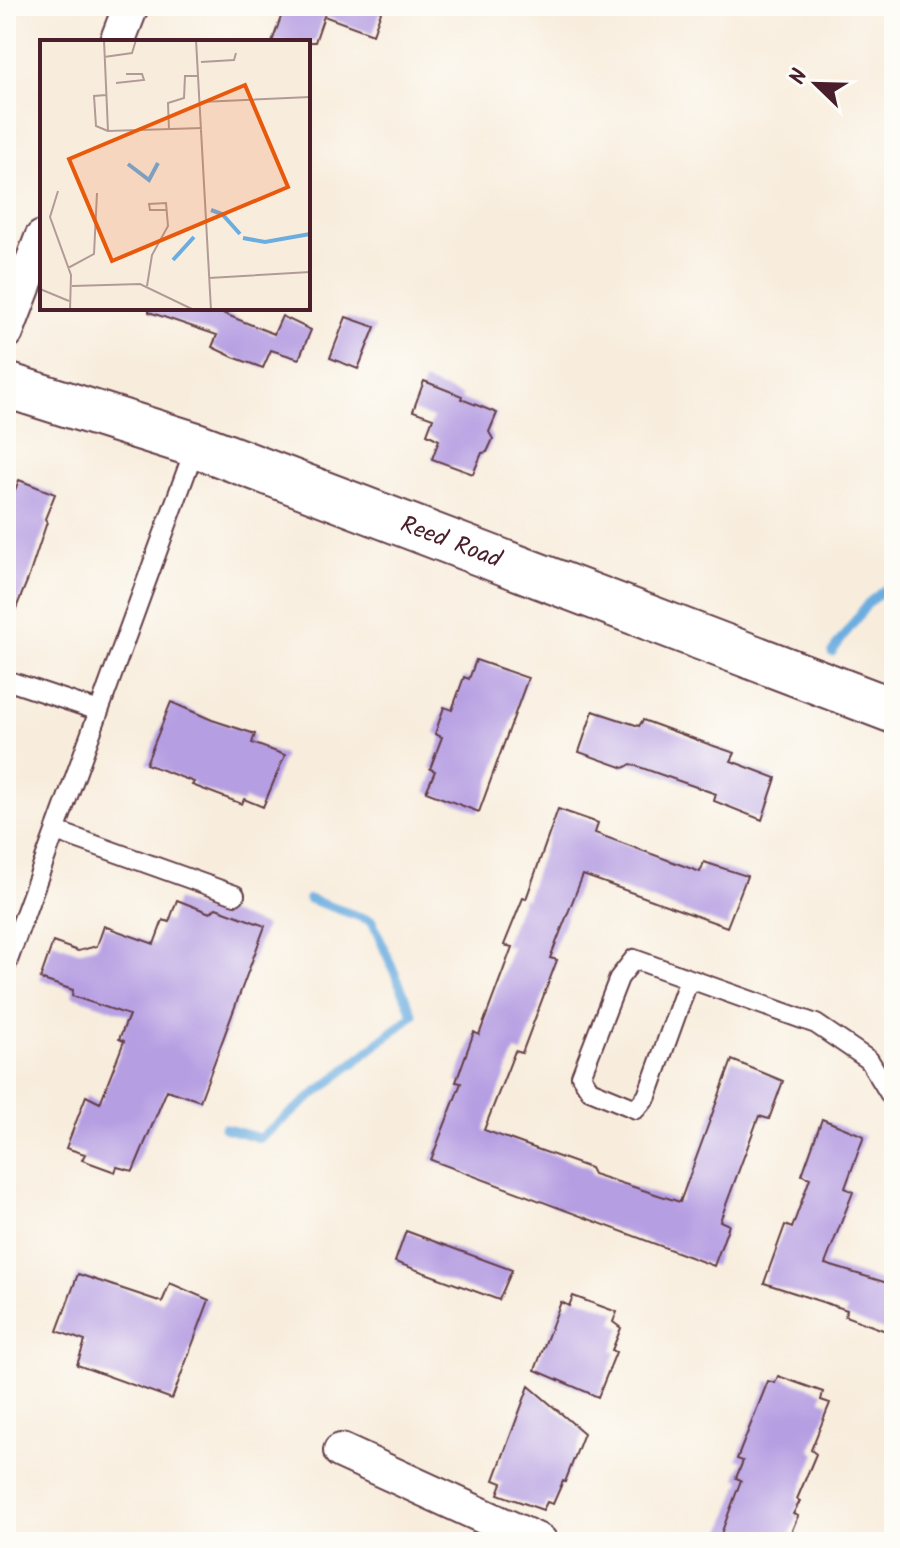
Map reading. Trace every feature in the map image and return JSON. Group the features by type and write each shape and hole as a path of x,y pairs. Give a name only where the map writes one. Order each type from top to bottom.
{"main road":[{"name":"Reed Road","path":"6,385 196,445 894,711"}],"street":[{"path":"118,40 131,6"},
{"path":"6,332 40,243"},
{"path":"341,1451 540,1542"}],"lane":[{"path":"6,966 196,445"},
{"path":"6,680 99,711"},
{"path":"56,831 235,895"},
{"path":"689,979 647,1096 636,1109 590,1090 581,1076 619,978 634,959 816,1024 869,1060 894,1101"}],"building":[{"path":"285,6 383,6 373,34 324,16 315,42 273,40"},
{"path":"215,310 274,334 282,316 311,330 299,359 271,350 263,368 212,347 217,335 149,312"},
{"path":"346,317 375,327 358,369 330,358"},
{"path":"424,381 497,413 489,432 493,439 487,452 482,453 473,474 432,459 439,440 427,434 433,418 413,411"},
{"path":"19,480 55,494 28,579 6,628 6,513"},
{"path":"476,660 528,678 479,812 426,792 435,771 430,769 442,737 435,734 444,707 452,710 464,677 469,679"},
{"path":"171,702 255,734 252,743 285,755 263,807 244,799 242,804 146,764"},
{"path":"593,711 639,726 643,720 735,753 731,761 776,778 762,820 714,801 716,794 631,764 624,768 579,752"},
{"path":"558,809 598,823 595,833 700,872 704,862 747,876 727,927 583,875 550,958 557,960 522,1053 515,1051 484,1130 590,1168 593,1174 680,1202 732,1060 783,1081 769,1119 759,1116 720,1221 729,1225 714,1266 431,1160 461,1083 456,1082 474,1032 479,1035 512,947 504,945 523,898 526,899"},
{"path":"177,900 210,913 216,908 265,926 200,1101 167,1090 133,1171 117,1167 115,1172 82,1160 85,1154 66,1148 86,1096 100,1103 124,1041 119,1039 129,1015 72,996 73,990 40,979 53,942 78,951 97,946 104,926 154,944 163,920 169,922"},
{"path":"822,1119 864,1136 845,1188 853,1192 825,1264 894,1285 894,1334 845,1316 847,1310 764,1283 785,1225 792,1228 810,1178 802,1175"},
{"path":"406,1231 512,1270 499,1300 395,1262"},
{"path":"78,1274 162,1302 170,1283 209,1300 172,1399 77,1365 85,1341 57,1331"},
{"path":"573,1296 617,1312 613,1322 621,1328 612,1350 616,1352 598,1397 535,1370 561,1302 569,1306"},
{"path":"778,1376 823,1392 821,1400 830,1403 811,1450 816,1454 797,1499 800,1501 793,1514 798,1516 787,1542 718,1542 741,1480 736,1478 743,1461 737,1459 768,1381 775,1383"},
{"path":"529,1386 584,1433 565,1482 553,1504 547,1502 543,1510 498,1494 502,1483 494,1480"}],"waterway":[{"path":"832,652 868,603 894,582"},
{"path":"224,1128 260,1138 413,1015 372,921 309,899"}]}
